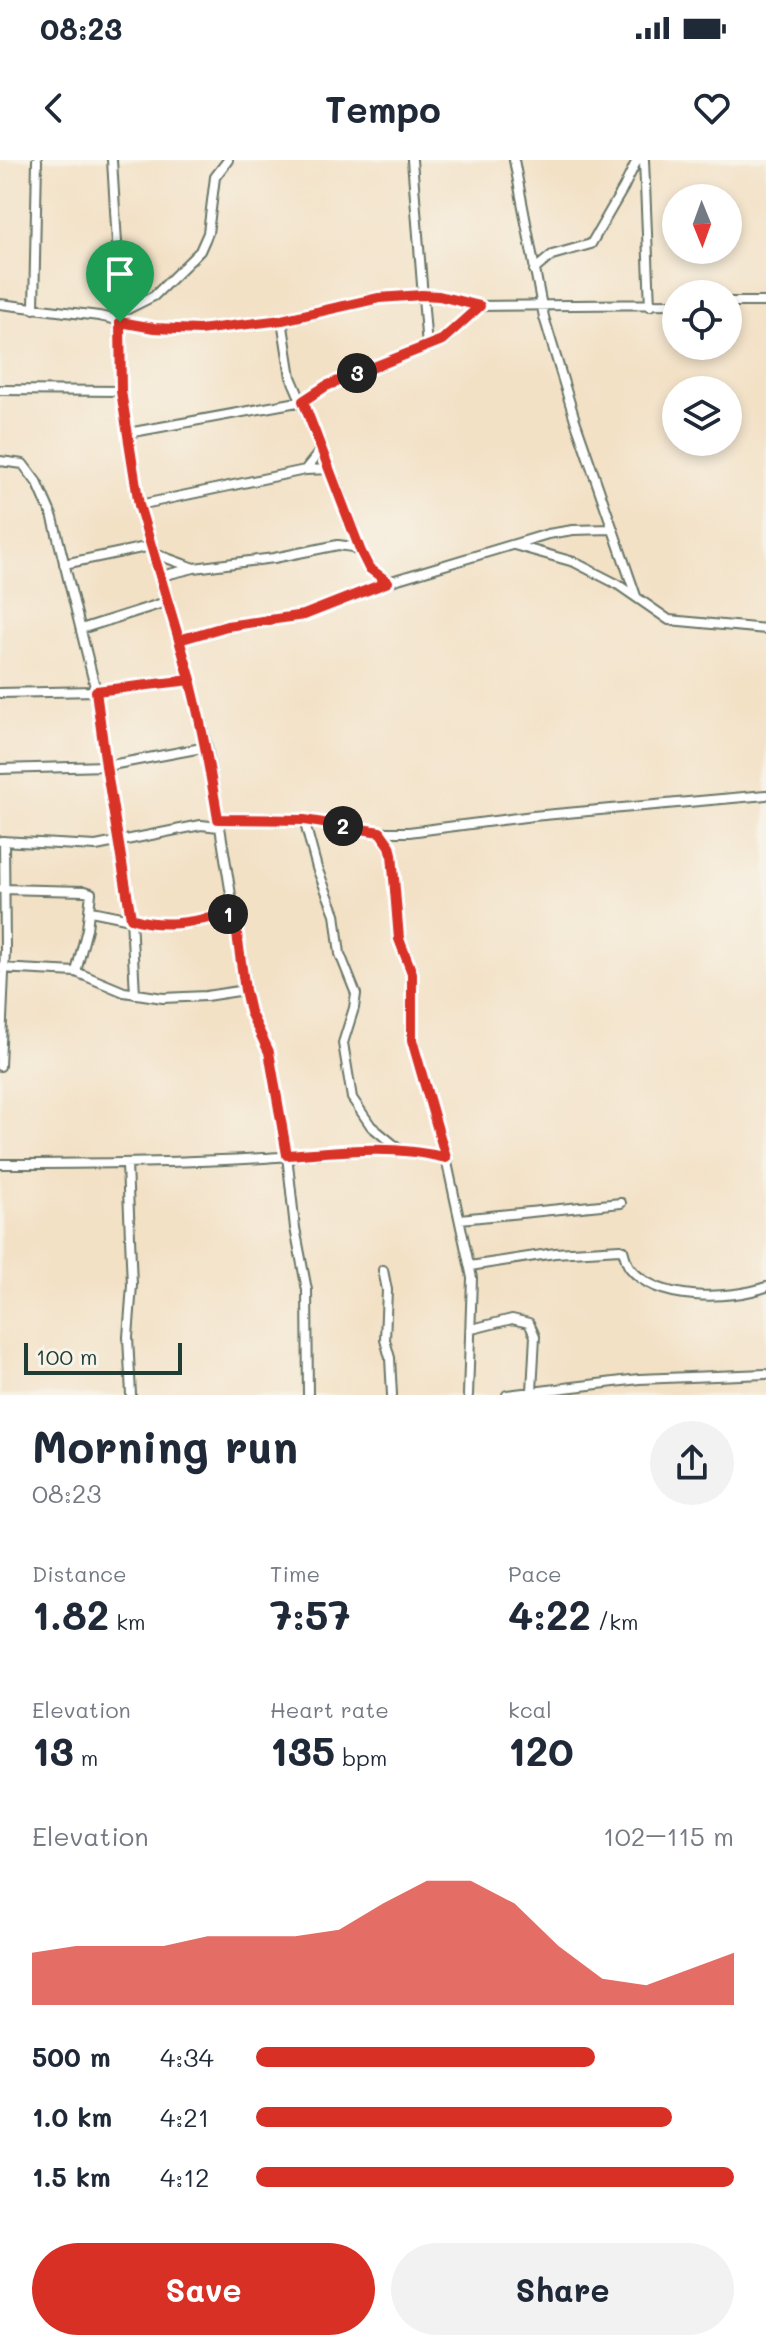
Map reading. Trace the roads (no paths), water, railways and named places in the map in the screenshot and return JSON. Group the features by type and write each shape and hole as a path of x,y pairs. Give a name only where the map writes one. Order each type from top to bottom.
{"street":[{"path":"34,309 37,160"},
{"path":"112,160 121,391 139,505 169,601 207,747 245,990 250,1012 269,1052 307,1290 308,1395"},
{"path":"120,317 154,296 200,251 208,233 213,182 228,160"},
{"path":"412,160 427,347"},
{"path":"514,160 544,317 606,515 636,596"},
{"path":"534,270 552,255 591,244 637,160"},
{"path":"644,160 650,306"},
{"path":"0,304 120,317 154,328 199,330 282,320 379,298 422,295 480,306 662,305"},
{"path":"742,302 766,302"},
{"path":"544,317 554,305"},
{"path":"128,433 303,401 326,386 442,340 480,306"},
{"path":"282,320 291,377 361,552 369,568 388,582"},
{"path":"0,390 121,391"},
{"path":"305,470 321,450"},
{"path":"0,461 23,464 38,484 53,518 96,691 131,918 135,994"},
{"path":"139,505 305,470 330,469"},
{"path":"598,529 606,515"},
{"path":"179,640 227,626 304,615 388,582 548,534 611,529"},
{"path":"161,576 338,545 353,547 361,552"},
{"path":"513,545 574,562 636,596 658,614 679,623 766,629"},
{"path":"64,564 152,550 194,568"},
{"path":"81,629 169,601"},
{"path":"0,693 96,691 191,680"},
{"path":"0,769 106,766 207,747"},
{"path":"0,1062 2,841 96,846 201,825 304,820 380,832 409,832 548,814 766,795"},
{"path":"304,820 317,868 335,914 340,954 356,994 343,1043 352,1098 371,1126 399,1150"},
{"path":"380,832 392,854 399,939 412,973 412,1040 446,1158 470,1266 472,1329 468,1395"},
{"path":"3,890 91,893 91,911 76,972"},
{"path":"91,911 155,924 174,924 234,913"},
{"path":"2,968 76,972 135,994 181,997 245,990"},
{"path":"0,1164 127,1165 353,1150 399,1150 446,1158"},
{"path":"127,1165 132,1285 128,1337 131,1395"},
{"path":"460,1219 621,1203"},
{"path":"470,1266 555,1253 620,1249 630,1268 639,1276 678,1295 732,1293 766,1287"},
{"path":"383,1270 387,1290 385,1340 390,1358 392,1395"},
{"path":"472,1329 512,1319 529,1323 535,1336 532,1391"},
{"path":"507,1395 639,1379 766,1374"}]}
